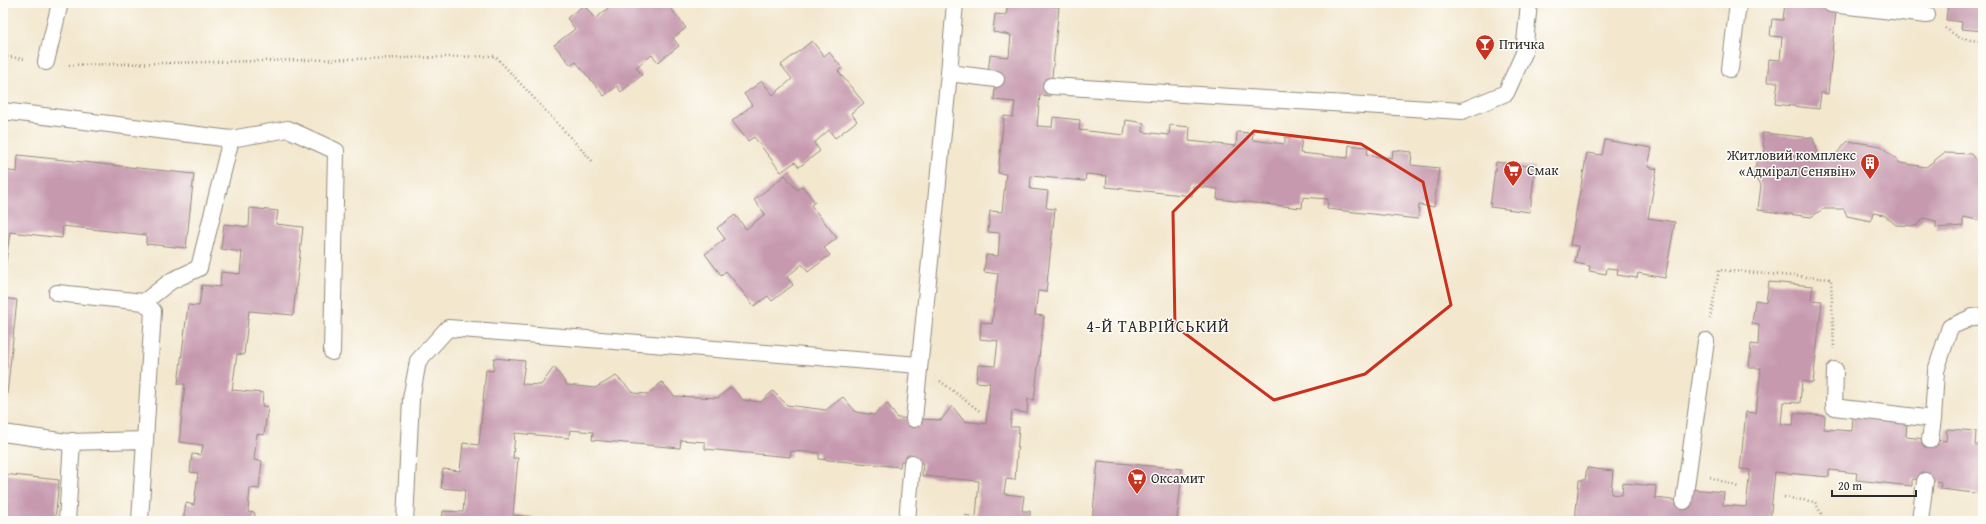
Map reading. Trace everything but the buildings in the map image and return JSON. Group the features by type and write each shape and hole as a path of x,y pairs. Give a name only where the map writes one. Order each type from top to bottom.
{"lane":[{"path":"46,62 60,3"},
{"path":"914,419 956,3"},
{"path":"1051,86 1462,111 1506,92 1524,54 1529,3"},
{"path":"1730,68 1738,3"},
{"path":"1831,4 1927,15"},
{"path":"949,73 996,79"},
{"path":"3,111 231,139 288,129 336,152 332,352"},
{"path":"144,302 171,281 199,268 231,139"},
{"path":"57,293 144,302 153,311 140,521"},
{"path":"1930,440 1936,372 1950,327 1973,317 1983,316"},
{"path":"405,521 411,399 418,360 448,328 919,365"},
{"path":"1684,501 1706,341"},
{"path":"1835,370 1834,407 1932,419"},
{"path":"3,433 72,442 145,440"},
{"path":"67,521 72,442"},
{"path":"907,521 912,463"},
{"path":"1920,521 1925,481"}],"path":[{"path":"1927,15 1960,38 1983,42"},
{"path":"3,56 70,65 495,56 594,163"},
{"path":"1706,341 1719,270 1831,278 1835,370"},
{"path":"919,365 981,412"},
{"path":"1689,470 1738,487"},
{"path":"1784,497 1815,502 1825,521"}],"highlighted area":[{"path":"1254,131 1361,144 1423,182 1451,305 1365,374 1274,400 1175,326 1173,212"}],"place":[{"name":"Птичка","path":"1485,61"},
{"name":"Житловий комплекс «Адмірал Сенявін»","path":"1870,180"},
{"name":"Смак","path":"1513,187"},
{"name":"Оксамит","path":"1137,495"}],"district":[{"name":"4-Й ТАВРІЙСЬКИЙ","path":"1158,326"}]}
